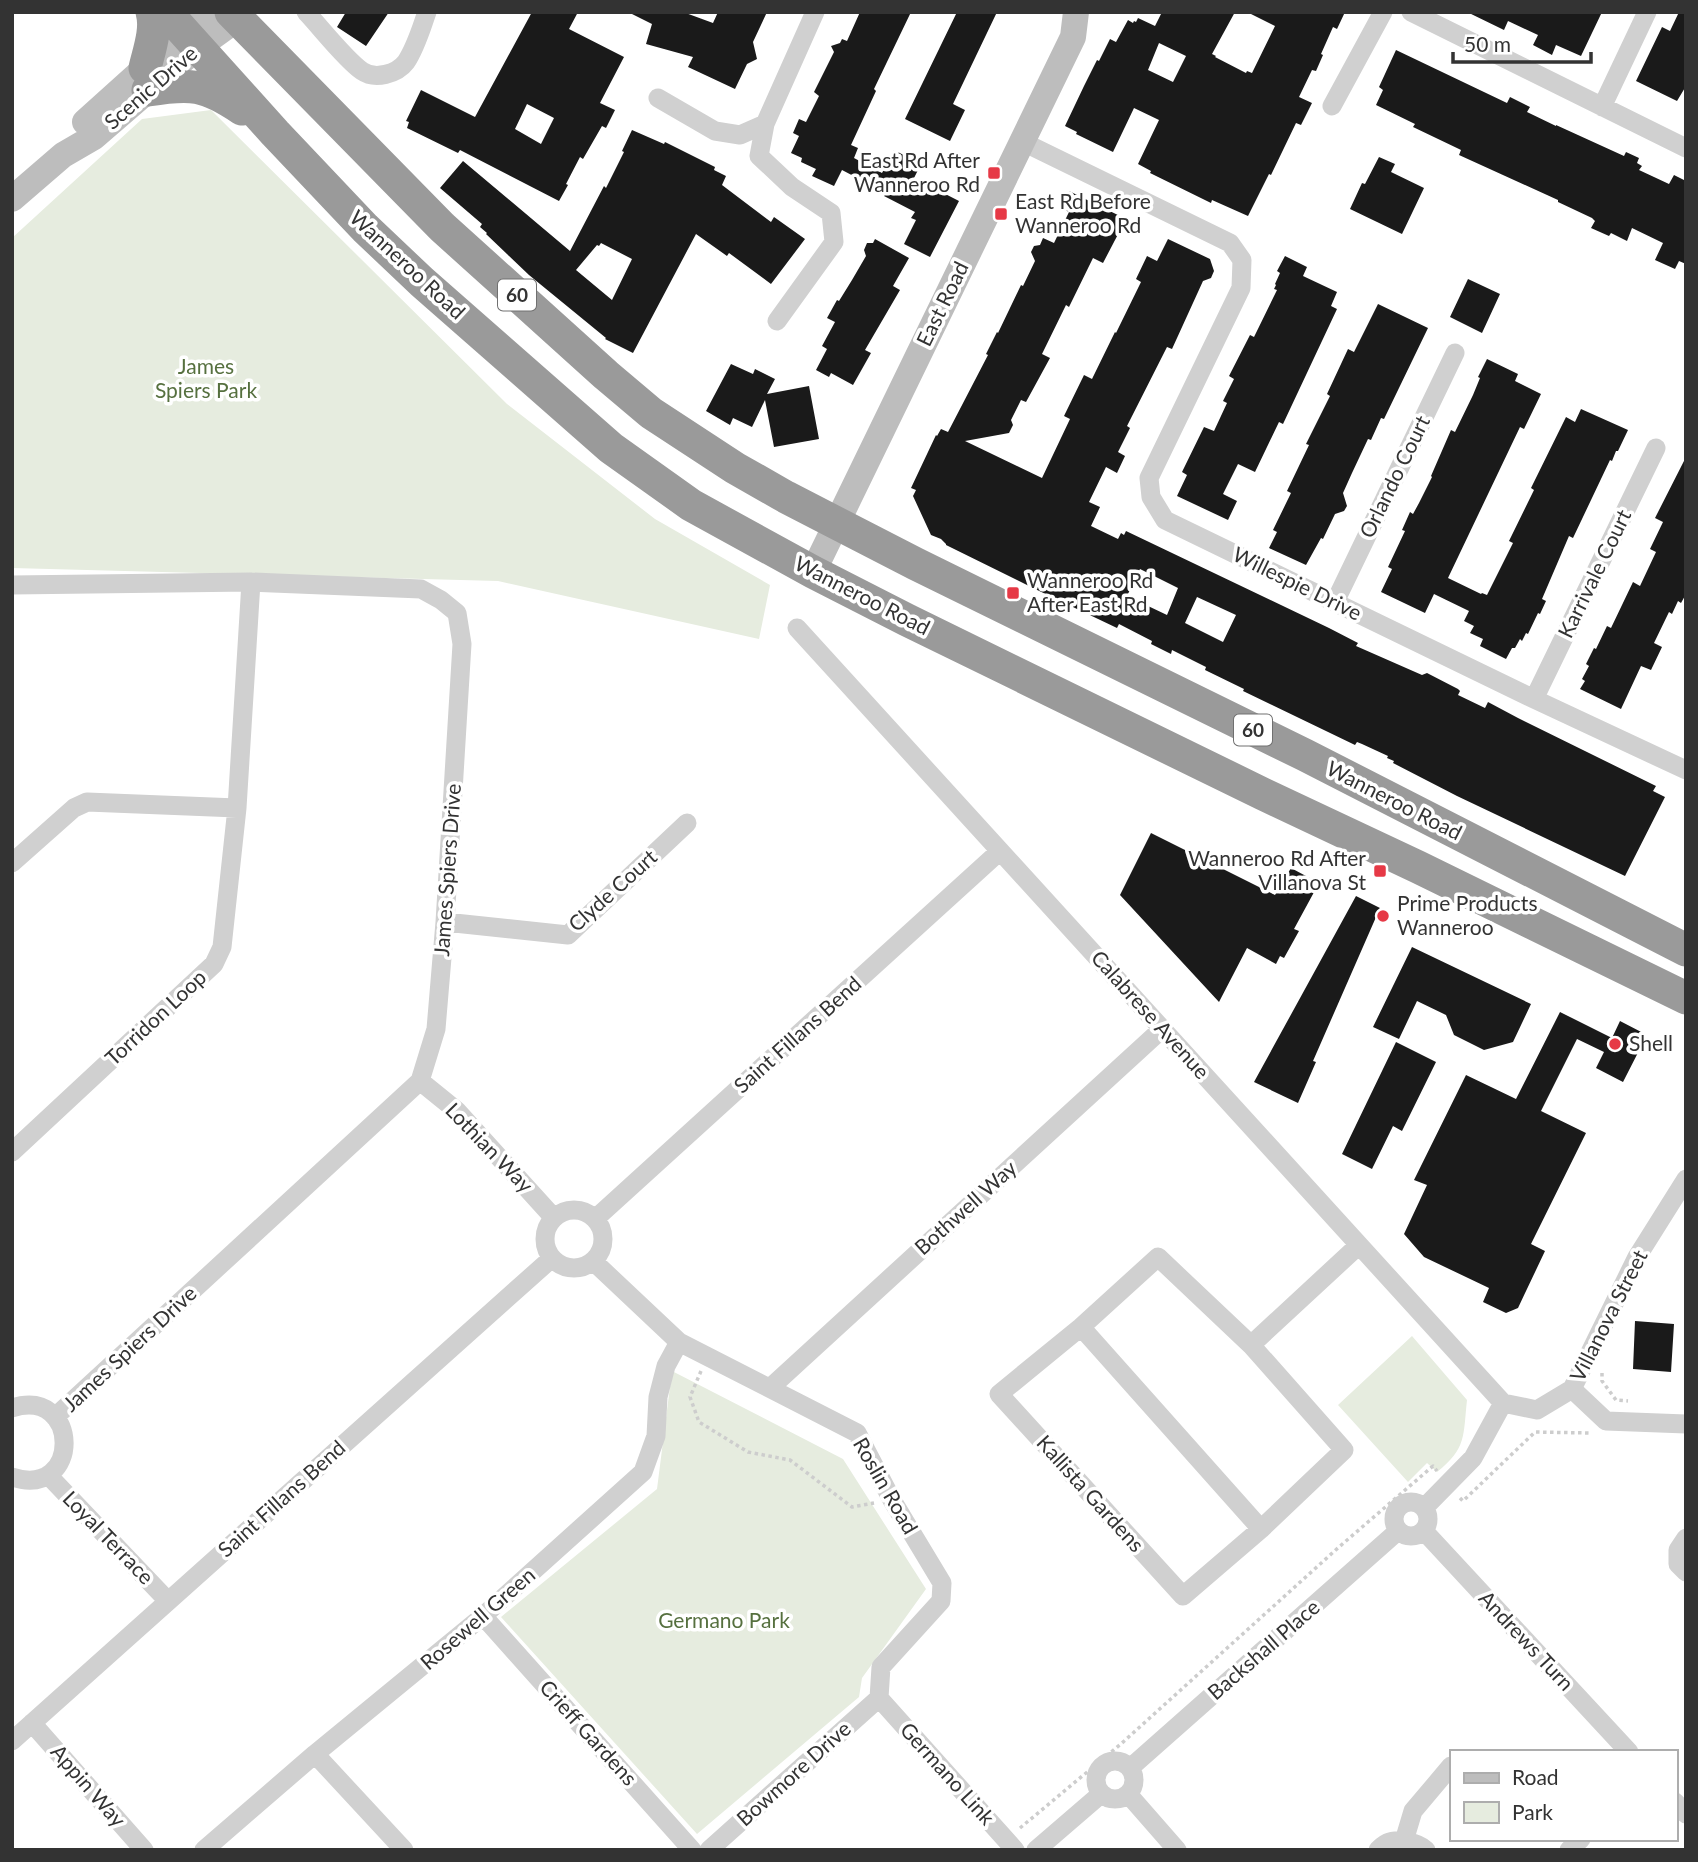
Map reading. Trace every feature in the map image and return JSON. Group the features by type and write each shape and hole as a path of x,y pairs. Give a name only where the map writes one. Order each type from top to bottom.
{"highway":[{"path":"152,12 154,16 146,79 210,89 275,133"},
{"name":"Wanneroo Road","path":"203,22 275,133 365,228 422,282 611,448 691,505 907,620 1686,998"},
{"name":"Wanneroo Road","path":"203,22 651,413 735,468 786,498 928,570 1305,755 1686,950"},
{"name":"60","path":"1253,730 1238,734 1232,742 1228,754 1238,766 1376,835 1418,867"}],"street":[{"path":"306,12 365,73 382,75 394,72 405,63 427,12"},
{"path":"777,321 834,242 831,213 792,187 760,156 765,124 815,12"},
{"name":"East Road","path":"813,572 1023,142 1074,25 1090,23 1096,12"},
{"path":"1332,106 1383,12"},
{"path":"1411,12 1686,148"},
{"path":"1602,107 1647,12"},
{"name":"Scenic Drive","path":"12,199 63,155 81,126 146,79 203,22"},
{"path":"659,98 715,131 740,135 765,124"},
{"name":"Willespie Drive","path":"1023,142 1230,243 1242,260 1241,288 1149,478 1151,497 1165,520 1686,770"},
{"name":"Orlando Court","path":"1335,602 1455,353"},
{"name":"Karrivale Court","path":"1534,699 1656,448"},
{"name":"James Spiers Drive","path":"12,585 251,582 421,589 457,613 462,644 436,1029 420,1081 55,1417"},
{"name":"Torridon Loop","path":"12,1152 214,964 222,947 237,808 251,582"},
{"name":"Calabrese Avenue","path":"797,628 1503,1403"},
{"path":"12,863 74,808 87,802 237,808"},
{"name":"Clyde Court","path":"445,922 568,935 687,823"},
{"name":"Saint Fillans Bend","path":"595,1219 1000,850"},
{"name":"Bothwell Way","path":"770,1388 1162,1029"},
{"name":"Lothian Way","path":"420,1081 457,1111 554,1217"},
{"name":"Villanova Street","path":"1503,1403 1537,1410 1572,1389 1637,1257 1686,1179"},
{"path":"573,1209 583,1211 595,1219 604,1237 603,1247 593,1261 575,1268 564,1267 552,1258 545,1239 554,1217 573,1209"},
{"path":"1251,1345 1359,1245"},
{"name":"Kallista Gardens","path":"1158,1257 1251,1345 1344,1450 1261,1529 1183,1596 999,1394 1081,1327 1158,1257"},
{"name":"Saint Fillans Bend","path":"12,1741 552,1258"},
{"name":"Roslin Road","path":"593,1261 679,1342 857,1433 892,1500 942,1583 941,1601 881,1667 879,1698"},
{"path":"1081,1327 1261,1529"},
{"name":"Rosewell Green","path":"204,1850 315,1754 483,1616 643,1472 656,1436 658,1397 666,1366 679,1342"},
{"path":"1572,1389 1606,1421 1686,1424"},
{"path":"1424,1508 1474,1458 1503,1403"},
{"path":"12,1408 27,1405 40,1407 55,1417 62,1428 65,1441 64,1454 58,1466 48,1475 36,1480 22,1481 12,1477"},
{"name":"Loyal Terrace","path":"48,1475 168,1601"},
{"path":"1407,1502 1424,1508 1429,1519 1424,1531 1414,1537 1398,1531 1393,1520 1397,1508 1407,1502"},
{"name":"Backshall Place","path":"1130,1768 1398,1531"},
{"name":"Andrews Turn","path":"1424,1531 1627,1750"},
{"path":"1686,1538 1678,1550 1678,1564 1686,1572"},
{"name":"Crieff Gardens","path":"483,1616 692,1850"},
{"name":"Germano Link","path":"879,1698 1011,1845"},
{"name":"Bowmore Drive","path":"709,1850 879,1698"},
{"name":"Appin Way","path":"32,1723 144,1850"},
{"path":"315,1754 404,1850"},
{"path":"1111,1761 1125,1763 1134,1779 1132,1790 1114,1800 1101,1794 1096,1781 1100,1768 1111,1761"},
{"path":"1404,1841 1413,1811 1450,1767"},
{"path":"1036,1850 1101,1794"},
{"path":"1128,1794 1177,1850"},
{"path":"1378,1850 1386,1843 1404,1841 1422,1846 1426,1850"}],"path":[{"path":"707,1356 691,1396 699,1422 748,1452 790,1460 852,1507 892,1500"},
{"path":"1601,1370 1602,1381 1616,1400 1633,1402 1630,1421"},
{"path":"1011,1845 1018,1829 1122,1743 1433,1466 1463,1501 1535,1432 1604,1434"}],"green space":[{"name":"James Spiers Park","path":"211,110 507,404 655,519 770,585 759,639 498,581 12,568 12,238 142,119"},
{"path":"1412,1336 1467,1400 1464,1432 1454,1456 1437,1472 1427,1463 1408,1482 1338,1405"},
{"name":"Germano Park","path":"672,1371 843,1459 926,1589 862,1678 859,1697 697,1834 501,1617 657,1489"}],"building":[{"path":"346,12 389,12 366,46 337,27"},
{"path":"532,12 578,12 569,29 624,57 600,103 615,110 606,128 602,126 583,159 580,157 559,201 460,150 458,153 407,128 409,122 406,121 421,90 475,117","holes":["527,104 554,118 541,144 515,129"]},
{"path":"628,12 683,12 713,23 718,12 767,12 753,42 757,59 747,64 735,89 688,67 693,57 646,44 652,24"},
{"path":"860,12 911,12 851,145 858,148 854,158 882,173 894,150 921,164 914,178 959,201 930,257 904,244 916,220 911,218 915,212 842,170 834,186 812,176 816,169 801,162 802,158 791,153 799,136 793,133 799,119 806,122 819,96 814,92 834,52 831,46 840,43 842,39 847,41"},
{"path":"957,12 997,12 953,104 965,110 950,141 905,119"},
{"path":"1162,12 1235,12 1212,54 1246,73 1252,73 1275,26 1247,12 1345,12 1337,29 1333,27 1316,71 1312,70 1299,97 1312,103 1301,125 1296,123 1248,216 1212,200 1211,203 1150,173 1151,171 1138,164 1159,120 1134,108 1113,152 1065,126 1110,39 1116,42 1128,20 1133,23 1138,18 1155,26","holes":["1159,43 1186,56 1173,82 1148,70"]},
{"path":"1467,12 1602,12 1581,56 1556,45 1552,55 1533,45 1538,35 1508,21 1504,30"},
{"path":"1679,12 1686,12 1686,86 1677,101 1636,81 1662,27 1670,31"},
{"path":"1396,50 1507,103 1510,97 1530,107 1527,112 1556,126 1624,156 1626,152 1639,158 1637,163 1642,166 1639,170 1669,184 1674,175 1686,181 1686,264 1679,261 1675,269 1655,260 1663,243 1632,228 1627,241 1591,228 1595,221 1592,218 1459,155 1461,150 1413,127 1415,124 1376,105 1383,90 1379,87"},
{"path":"632,130 664,144 665,142 715,167 714,170 726,176 722,185 771,222 774,217 805,239 771,284 729,253 727,256 696,234 633,353 605,339 529,275 486,234 480,227 482,224 440,188 463,161 570,251 604,186 606,188 624,152 622,151","holes":["601,243 632,259 612,300 576,270"]},
{"path":"1379,157 1395,164 1391,172 1424,188 1402,234 1350,209 1362,183 1365,184"},
{"path":"1069,191 1126,219 1103,263 1093,258 1069,307 1066,305 1042,354 1050,358 1026,402 1021,400 1011,420 1013,425 1009,433 965,441 1042,478 1070,419 1064,416 1084,375 1092,379 1116,333 1141,282 1136,279 1147,256 1157,261 1168,239 1210,259 1214,271 1211,278 1203,281 1172,349 1167,347 1127,426 1130,428 1118,452 1125,456 1117,473 1106,467 1089,502 1100,507 1091,526 1118,539 1121,533 1124,535 1126,531 1329,628 1358,643 1356,646 1422,675 1427,673 1458,689 1458,695 1485,708 1488,702 1656,786 1653,791 1665,797 1625,876 1457,796 1393,763 1388,756 1357,742 1355,745 1243,691 1244,689 1205,670 1206,667 1172,650 1171,654 1119,624 1117,628 946,545 941,539 931,535 913,496 916,490 911,488 936,435 941,429 948,432 988,355 986,354 1035,261 1031,252 1034,246 1040,245 1043,238 1054,243 1069,212 1061,208 1058,201 1062,194","holes":["1140,569 1178,588 1167,615 1127,596","1197,597 1236,615 1223,642 1185,623"]},
{"path":"875,239 909,258 893,286 900,290 865,350 871,353 853,385 831,373 829,377 816,370 827,349 822,346 835,322 827,318 866,256 864,250 867,243 873,243"},
{"path":"1285,256 1307,267 1303,276 1337,292 1331,306 1337,309 1283,424 1279,422 1255,472 1238,464 1223,494 1237,501 1228,520 1177,496 1187,475 1182,472 1204,427 1214,431 1227,403 1223,401 1234,379 1229,376 1250,335 1254,337 1277,290 1274,289 1280,273 1277,271"},
{"path":"1468,279 1500,294 1482,333 1450,317"},
{"path":"1378,304 1428,328 1384,419 1381,418 1371,440 1368,439 1352,473 1343,493 1347,506 1344,511 1335,514 1306,565 1269,548 1277,532 1273,530 1291,493 1287,491 1309,445 1306,444 1330,396 1327,394 1348,349 1354,352"},
{"path":"1487,359 1518,374 1515,381 1541,394 1524,429 1520,427 1448,578 1487,595 1513,543 1509,541 1534,490 1531,488 1566,417 1575,422 1581,409 1628,430 1612,461 1610,460 1573,538 1569,536 1542,599 1546,601 1540,614 1538,613 1528,634 1512,648 1506,659 1480,646 1483,639 1470,633 1474,626 1464,621 1469,611 1434,594 1425,613 1381,592 1392,569 1388,567 1405,531 1402,530 1410,512 1413,514 1432,477 1451,430 1455,432"},
{"path":"731,364 753,374 755,369 775,379 767,394 809,386 819,439 774,447 765,400 752,427 733,418 730,425 706,411"},
{"path":"1686,457 1686,594 1681,603 1678,601 1672,614 1669,612 1654,643 1662,647 1651,670 1641,666 1621,709 1580,689 1585,681 1582,679 1594,648 1596,649 1607,626 1611,628 1633,582 1640,586 1656,552 1650,549 1663,522 1655,518"},
{"path":"1151,833 1275,895 1291,868 1319,883 1294,929 1299,931 1284,958 1280,956 1276,964 1247,948 1219,1002 1120,895"},
{"path":"1356,896 1380,908 1313,1061 1316,1062 1298,1103 1254,1082"},
{"path":"1412,947 1531,1004 1513,1042 1484,1050 1454,1035 1446,1015 1417,1001 1399,1039 1373,1027"},
{"path":"1560,1012 1612,1038 1620,1021 1647,1035 1623,1082 1596,1068 1604,1052 1577,1039 1541,1111 1586,1133 1531,1244 1545,1251 1518,1308 1506,1313 1483,1302 1489,1288 1424,1257 1404,1234 1427,1185 1414,1180 1466,1075 1516,1099"},
{"path":"1396,1042 1436,1062 1402,1131 1393,1126 1372,1169 1342,1154"},
{"path":"1635,1321 1674,1324 1671,1372 1633,1369"}],"place":[{"name":"East Rd After Wanneroo Rd","path":"994,173"},
{"name":"East Rd Before Wanneroo Rd","path":"1001,214"},
{"name":"Wanneroo Rd After East Rd","path":"1013,593"},
{"name":"Wanneroo Rd After Villanova St","path":"1380,871"},
{"name":"Prime Products Wanneroo","path":"1383,916"},
{"name":"Shell","path":"1615,1044"}]}
